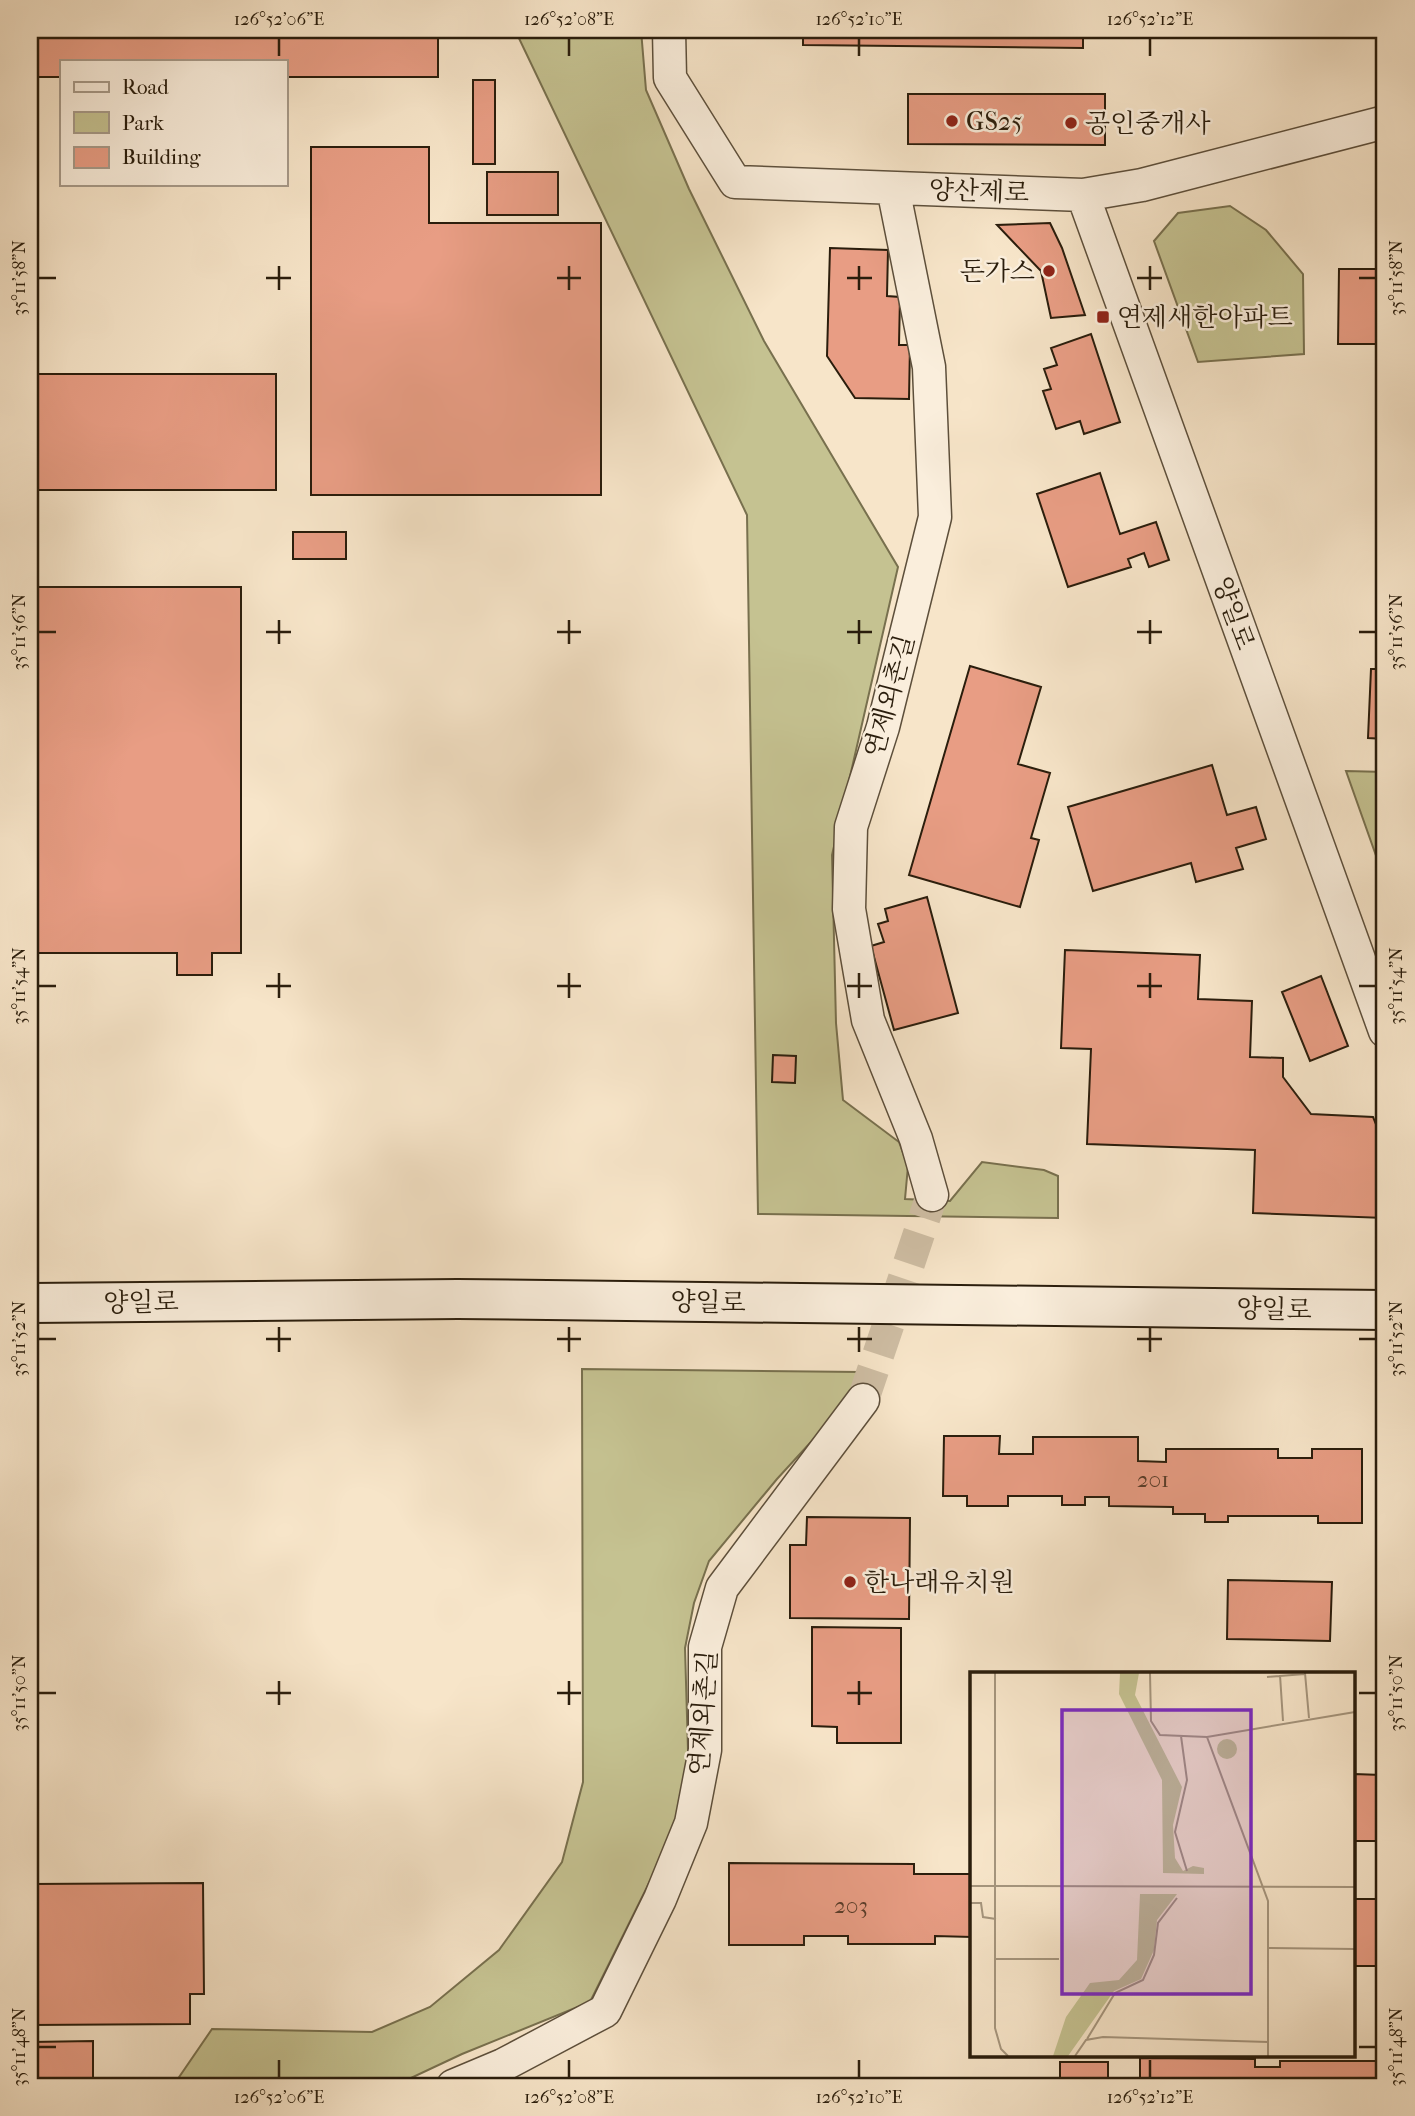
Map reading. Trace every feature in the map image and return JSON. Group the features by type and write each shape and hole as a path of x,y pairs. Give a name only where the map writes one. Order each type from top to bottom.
{"main road":[{"name":"양일로","path":"30,1303 458,1299 1385,1310"}],"street":[{"name":"양산제로","path":"669,30 670,78 735,182 1083,195 1142,185 1385,122"},
{"name":"연제외촌길","path":"892,188 929,367 935,517 883,727 851,827 849,909 868,1020 916,1139 932,1195"},
{"name":"양일로","path":"1083,195 1385,1031"},
{"name":"연제외촌길","path":"453,2086 503,2065 605,2011 660,1899 691,1823 705,1751 705,1647 722,1588 863,1400"}],"green space":[{"path":"515,30 641,30 646,90 689,189 764,341 898,567 832,855 836,1023 843,1100 899,1142 908,1166 905,1199 950,1201 982,1162 1044,1170 1058,1176 1058,1218 758,1214 747,515"},
{"path":"1230,206 1266,230 1303,274 1304,354 1198,362 1154,241 1178,213"},
{"path":"1346,771 1385,772 1385,881"},
{"path":"582,1369 860,1372 844,1406 777,1479 709,1561 694,1603 685,1648 689,1784 656,1869 590,2002 462,2054 394,2086 173,2086 212,2029 372,2032 430,2007 499,1950 562,1862 583,1782"}],"building":[{"path":"30,30 438,30 438,77 287,77 287,60 60,60 60,77 30,77"},
{"path":"803,30 1083,30 1083,48 803,45"},
{"path":"473,80 495,80 495,164 473,164"},
{"path":"908,94 1105,94 1105,145 908,144"},
{"path":"311,147 429,147 429,223 601,223 601,495 311,495"},
{"path":"487,172 558,172 558,215 487,215"},
{"path":"1050,223 1062,248 1085,315 1051,318 1041,271 997,225"},
{"path":"830,248 888,250 887,296 900,297 899,345 910,345 909,399 855,398 827,356"},
{"path":"1339,269 1385,269 1385,344 1338,344"},
{"path":"1091,334 1120,422 1084,434 1080,421 1056,429 1043,391 1051,389 1044,369 1057,365 1051,348"},
{"path":"30,374 276,374 276,490 30,490"},
{"path":"1100,473 1120,534 1156,522 1169,560 1149,567 1144,553 1128,559 1131,567 1068,587 1037,494"},
{"path":"293,532 346,532 346,559 293,559"},
{"path":"30,587 241,587 241,953 212,953 212,975 177,975 177,953 30,953"},
{"path":"970,666 1041,687 1018,764 1050,773 1031,838 1039,840 1020,907 909,875"},
{"path":"1371,669 1385,669 1385,739 1368,738"},
{"path":"1212,765 1227,815 1256,807 1266,839 1236,848 1243,869 1196,882 1191,863 1093,891 1068,807"},
{"path":"927,897 958,1013 894,1030 871,946 884,942 878,924 888,921 885,909"},
{"path":"1065,950 1200,955 1198,999 1252,1001 1250,1057 1283,1058 1283,1077 1311,1114 1373,1117 1385,1147 1385,1218 1253,1213 1255,1150 1087,1144 1091,1049 1061,1048"},
{"path":"1321,976 1348,1046 1310,1061 1282,992"},
{"path":"773,1055 796,1056 795,1083 772,1082"},
{"path":"944,1436 1000,1436 999,1454 1033,1454 1033,1437 1138,1437 1138,1461 1166,1462 1166,1449 1278,1449 1278,1458 1312,1458 1312,1449 1362,1449 1362,1523 1318,1523 1318,1516 1228,1516 1228,1522 1205,1522 1205,1514 1173,1514 1173,1507 1109,1506 1109,1497 1085,1497 1085,1505 1062,1505 1062,1496 1008,1496 1008,1506 967,1506 967,1496 943,1496"},
{"path":"1381,1442 1385,1442 1385,1518 1380,1518"},
{"name":"한나래유치원","path":"807,1517 910,1518 909,1619 790,1618 790,1545 806,1545"},
{"path":"1228,1580 1332,1582 1330,1641 1227,1639"},
{"path":"812,1627 901,1628 901,1743 837,1743 837,1727 812,1726"},
{"path":"1356,1774 1381,1775 1381,1784 1385,1784 1385,1841 1356,1841"},
{"path":"729,1863 914,1864 914,1874 970,1874 970,1937 935,1936 935,1944 848,1944 848,1936 804,1936 804,1945 729,1945"},
{"path":"203,1883 204,1994 190,1994 190,2024 30,2025 30,1884"},
{"path":"1356,1899 1385,1899 1385,1966 1356,1966"},
{"path":"93,2041 93,2086 30,2086 30,2042"},
{"path":"1140,2058 1255,2059 1255,2067 1280,2067 1280,2061 1385,2061 1385,2086 1060,2086 1060,2062 1108,2062 1108,2079 1140,2080"}],"tunnel":[{"path":"863,1400 932,1195"}],"place":[{"name":"GS25","path":"952,121"},
{"name":"공인중개사","path":"1071,123"},
{"name":"돈가스","path":"1049,271"},
{"name":"연제새한아파트","path":"1103,317"},
{"name":"한나래유치원","path":"850,1582"}]}
